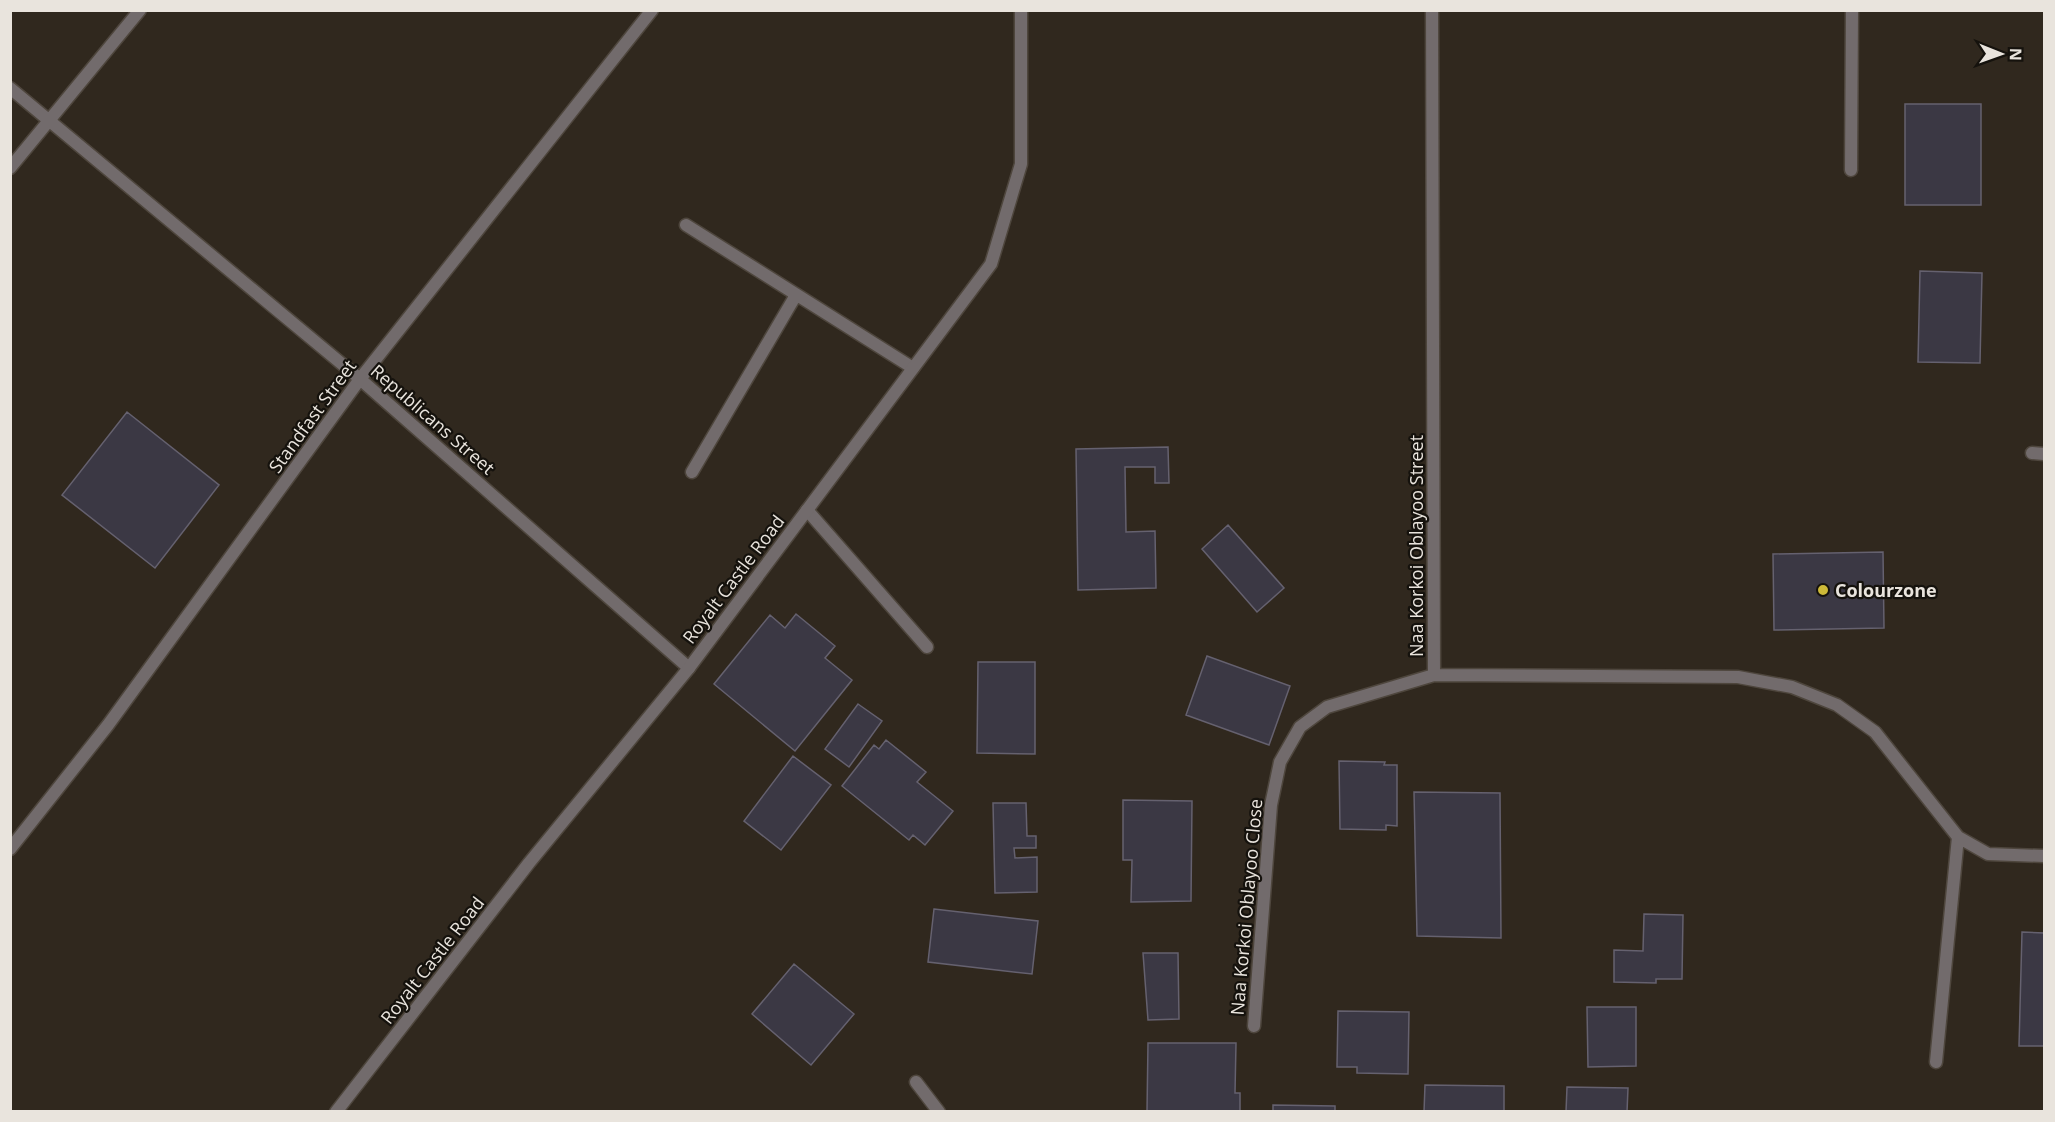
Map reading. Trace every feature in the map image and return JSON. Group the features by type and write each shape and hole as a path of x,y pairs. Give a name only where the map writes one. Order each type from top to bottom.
{"street":[{"path":"10,168 49,118 141,10"},
{"name":"Standfast Street","path":"10,849 108,725 360,379 652,10"},
{"name":"Royalt Castle Road","path":"340,1110 529,863 689,668 991,264 1021,164 1021,10"},
{"name":"Naa Korkoi Oblayoo Street","path":"1432,10 1434,675 1738,677 1792,687 1837,705 1875,732 1958,837 1988,854 2044,856"},
{"path":"1851,170 1852,10"},
{"name":"Republicans Street","path":"10,88 49,118 360,379 689,668"},
{"path":"686,225 913,368"},
{"path":"692,472 796,295"},
{"path":"807,510 927,647"},
{"name":"Naa Korkoi Oblayoo Close","path":"1254,1026 1271,805 1280,762 1300,727 1327,707 1434,675"},
{"path":"1936,1062 1958,837"},
{"path":"916,1082 939,1112"}],"building":[{"path":"1905,104 1981,104 1981,205 1905,205"},
{"path":"1920,271 1982,273 1980,363 1918,362"},
{"path":"127,412 219,485 155,568 62,495"},
{"path":"1168,447 1169,483 1155,483 1155,467 1125,467 1126,532 1155,531 1156,588 1078,590 1076,449"},
{"path":"1228,525 1284,588 1257,612 1202,549"},
{"path":"1883,552 1884,628 1774,630 1773,554"},
{"path":"796,614 835,646 825,658 852,680 795,751 714,684 770,615 785,628"},
{"path":"1207,656 1290,686 1269,745 1186,715"},
{"path":"978,662 1035,662 1035,754 977,753"},
{"path":"858,704 882,721 849,767 825,749"},
{"path":"886,740 926,772 917,782 953,811 925,845 913,835 909,840 842,786 874,745 879,749"},
{"path":"793,756 831,785 781,850 744,821"},
{"path":"1339,761 1385,762 1384,765 1397,765 1397,826 1386,825 1386,830 1340,829"},
{"path":"1414,792 1500,793 1501,938 1417,936"},
{"path":"1123,800 1192,801 1191,901 1131,902 1132,860 1123,860"},
{"path":"993,803 1026,803 1027,836 1036,836 1036,848 1014,848 1015,858 1037,857 1037,892 995,893"},
{"path":"934,909 1038,921 1032,974 928,962"},
{"path":"1644,914 1683,915 1682,979 1656,979 1656,983 1614,982 1614,950 1643,951"},
{"path":"2022,932 2044,933 2044,1046 2019,1046"},
{"path":"1143,953 1178,953 1179,1019 1148,1020"},
{"path":"794,964 854,1014 811,1065 752,1014"},
{"path":"1587,1007 1636,1007 1636,1066 1588,1067"},
{"path":"1338,1011 1409,1012 1408,1074 1357,1073 1357,1067 1337,1067"},
{"path":"1148,1043 1236,1043 1235,1093 1240,1093 1240,1112 1147,1112"},
{"path":"1425,1085 1504,1086 1504,1112 1424,1112"},
{"path":"1567,1087 1628,1088 1627,1112 1566,1112"},
{"path":"1273,1105 1335,1106 1335,1112 1273,1112"}],"place":[{"name":"Colourzone","path":"1823,590"}]}
